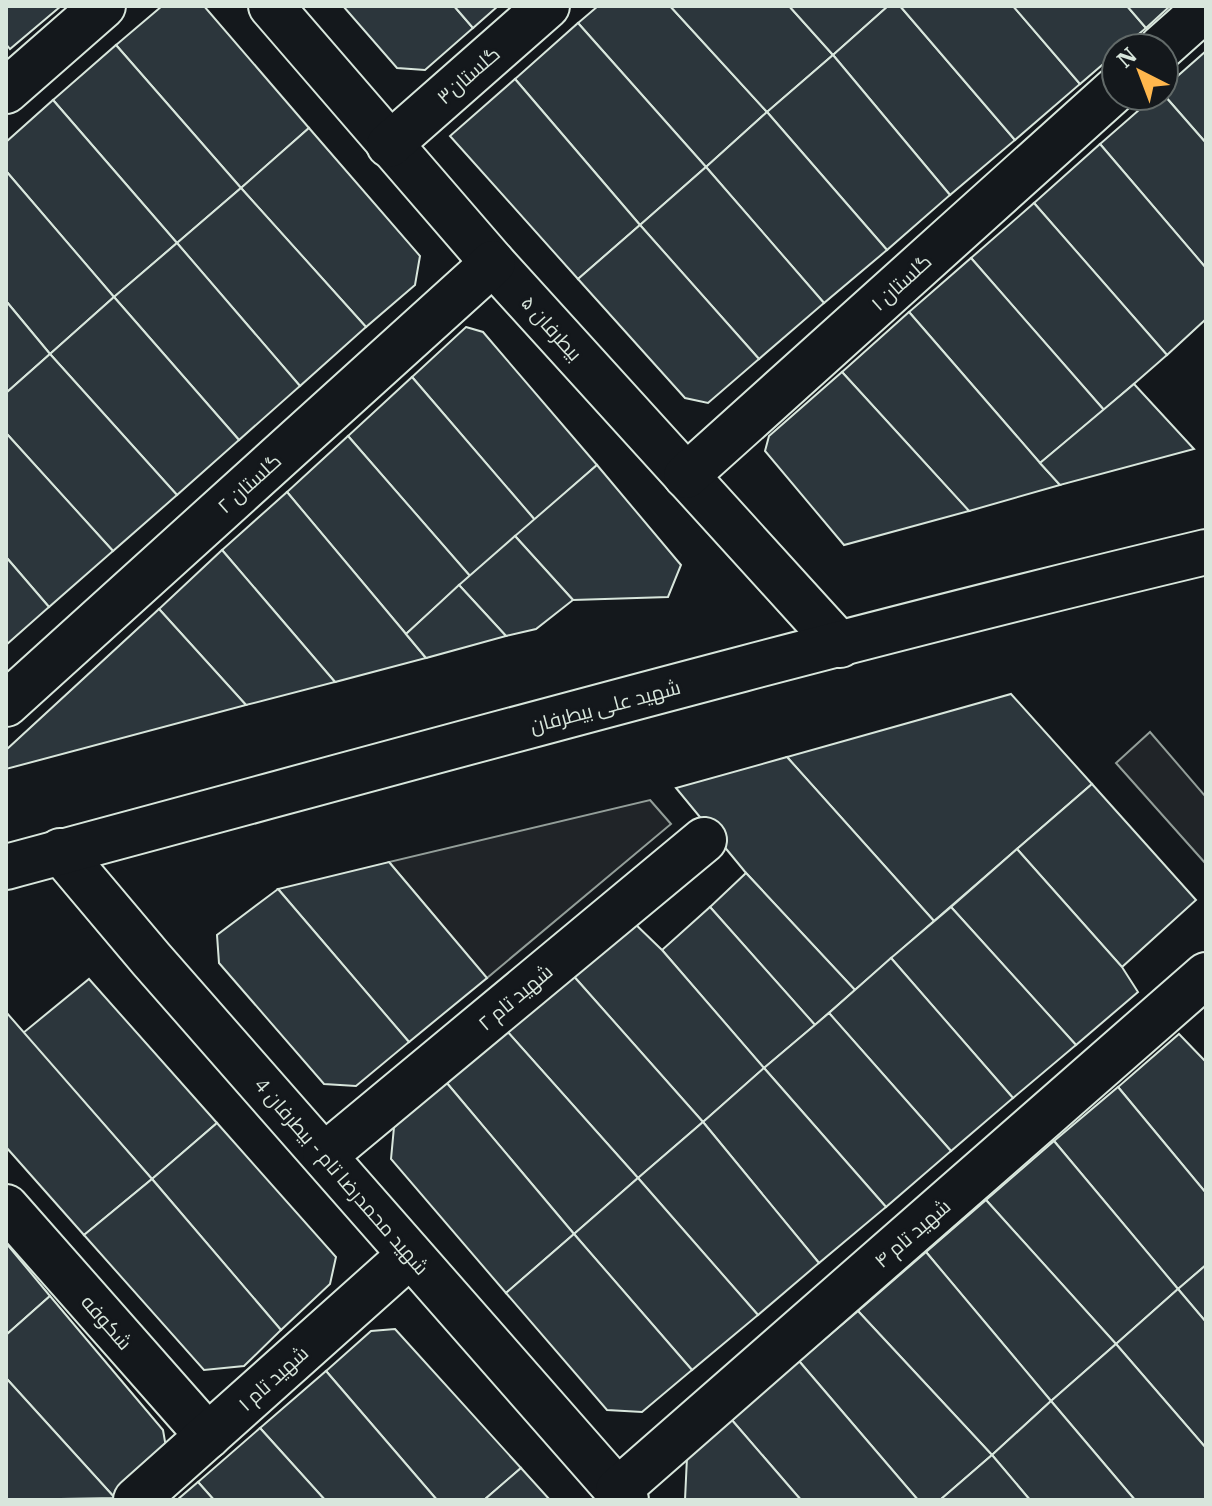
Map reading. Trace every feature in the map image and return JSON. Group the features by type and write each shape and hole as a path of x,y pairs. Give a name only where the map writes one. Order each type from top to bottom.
{"street":[{"path":"6,91 103,6"},
{"name":"بیطرفان ۵","path":"271,6 493,263 840,645"},
{"name":"گلستان۳","path":"389,145 547,6"},
{"path":"1179,32 1206,8"},
{"name":"گلستان ۱","path":"686,476 1100,103"},
{"name":"گلستان ۲","path":"6,704 493,263"},
{"name":"شهید علی بیطرفان","path":"6,867 1010,599 1206,552"},
{"name":"شهید تام ۲","path":"325,1155 704,840"},
{"name":"شهید محمدرضا تام - بیطرفان 4","path":"60,851 151,959 622,1495"},
{"name":"شهید تام ۴","path":"622,1495 1206,975"},
{"name":"شکوفه","path":"6,1207 208,1436"},
{"name":"شهید تام ۱","path":"136,1500 410,1255"}],"shaded area":[{"path":"1150,732 1206,797 1206,864 1116,763"},
{"path":"650,800 671,824 487,978 389,862"}],"building":[{"path":"6,6 61,6 10,49 6,44"},
{"path":"162,6 204,6 309,128 241,188 116,45"},
{"path":"343,6 454,6 473,28 425,70 397,68"},
{"path":"454,6 498,6 473,28"},
{"path":"598,6 670,6 767,112 706,167 578,23"},
{"path":"670,6 789,6 833,55 767,112"},
{"path":"789,6 888,6 833,55"},
{"path":"888,6 900,6 1015,140 950,195 833,55"},
{"path":"900,6 1013,6 1080,84 1015,140"},
{"path":"1013,6 1127,6 1146,28 1141,32 1100,32 1100,67 1080,84"},
{"path":"1127,6 1170,6 1146,28"},
{"path":"578,23 706,167 640,225 515,79"},
{"path":"116,45 241,188 177,243 53,100"},
{"path":"1206,51 1206,143 1179,112 1180,74"},
{"path":"833,55 950,195 887,250 767,112"},
{"path":"515,79 640,225 578,279 450,136"},
{"path":"53,100 177,243 114,297 6,171 6,142"},
{"path":"767,112 887,250 824,303 706,167"},
{"path":"1137,112 1179,112 1206,143 1206,268 1100,144"},
{"path":"309,128 420,256 415,285 366,327 241,188"},
{"path":"1100,144 1206,268 1206,319 1167,355 1034,203"},
{"path":"706,167 824,303 759,359 640,225"},
{"path":"6,171 114,297 50,354 6,301"},
{"path":"241,188 366,327 300,386 177,243"},
{"path":"1034,203 1167,355 1104,410 971,258"},
{"path":"640,225 759,359 708,403 685,398 578,279"},
{"path":"177,243 300,386 239,440 114,297"},
{"path":"971,258 1104,410 1040,463 909,312"},
{"path":"114,297 239,440 177,495 50,354"},
{"path":"6,301 50,354 6,393"},
{"path":"909,312 1060,485 969,511 842,372"},
{"path":"466,327 483,332 597,465 535,520 412,377"},
{"path":"50,354 177,495 113,551 6,433 6,393"},
{"path":"842,372 969,511 844,545 765,451 769,436"},
{"path":"412,377 535,520 470,576 348,436"},
{"path":"1134,384 1194,449 1060,485 1040,463"},
{"path":"6,433 113,551 49,607 6,557"},
{"path":"348,436 470,576 406,634 287,492"},
{"path":"597,465 681,565 668,597 573,600 515,536"},
{"path":"287,492 426,658 335,682 222,550"},
{"path":"515,536 573,600 536,629 506,636 459,585"},
{"path":"222,550 335,682 246,705 159,609"},
{"path":"6,557 49,607 6,645"},
{"path":"459,585 506,636 426,658 406,634"},
{"path":"159,609 246,705 6,769 6,750"},
{"path":"1011,694 1092,784 934,921 787,757"},
{"path":"787,757 934,921 855,990 746,873 676,788"},
{"path":"1092,784 1196,900 1122,967 1017,849"},
{"path":"1017,849 1122,967 1138,992 1076,1045 951,907"},
{"path":"389,862 487,978 409,1042 278,889"},
{"path":"746,873 855,990 815,1025 710,907"},
{"path":"278,889 409,1042 356,1086 324,1084 219,963 217,935"},
{"path":"710,907 815,1025 764,1068 662,950"},
{"path":"951,907 1076,1045 1013,1098 891,958"},
{"path":"630,919 662,950 764,1068 703,1122 570,972"},
{"path":"891,958 1013,1098 951,1151 829,1013"},
{"path":"570,972 703,1122 638,1178 505,1029"},
{"path":"89,979 217,1123 152,1179 23,1033"},
{"path":"6,1012 152,1179 84,1235 6,1147"},
{"path":"829,1013 951,1151 886,1207 764,1068"},
{"path":"505,1029 638,1178 574,1234 446,1082"},
{"path":"1179,1034 1206,1062 1206,1193 1118,1087"},
{"path":"764,1068 886,1207 819,1263 703,1122"},
{"path":"446,1082 574,1234 506,1293 391,1159 394,1127"},
{"path":"1118,1087 1206,1193 1206,1265 1178,1289 1054,1141"},
{"path":"703,1122 819,1263 758,1315 638,1178"},
{"path":"217,1123 336,1257 330,1284 281,1330 152,1179"},
{"path":"1054,1141 1178,1289 1116,1344 986,1200"},
{"path":"638,1178 758,1315 692,1370 574,1234"},
{"path":"152,1179 281,1330 244,1366 204,1370 84,1235"},
{"path":"986,1200 1116,1344 1051,1401 926,1252"},
{"path":"574,1234 692,1370 642,1412 607,1410 506,1293"},
{"path":"6,1243 50,1296 6,1335"},
{"path":"926,1252 1051,1401 992,1455 858,1311"},
{"path":"1206,1265 1206,1322 1178,1289"},
{"path":"1178,1289 1206,1322 1206,1448 1116,1344"},
{"path":"50,1296 163,1430 167,1453 115,1498 6,1378 6,1335"},
{"path":"858,1311 992,1455 940,1500 918,1500 799,1361"},
{"path":"395,1329 521,1468 484,1500 437,1500 326,1371 371,1331"},
{"path":"1116,1344 1206,1448 1206,1500 1135,1500 1051,1401"},
{"path":"799,1361 918,1500 801,1500 731,1419"},
{"path":"326,1371 437,1500 325,1500 260,1428"},
{"path":"6,1378 115,1498 6,1500"},
{"path":"1051,1401 1135,1500 1030,1500 992,1455"},
{"path":"731,1419 801,1500 685,1500 687,1457"},
{"path":"260,1428 325,1500 214,1500 198,1482"},
{"path":"992,1455 1030,1500 940,1500"},
{"path":"521,1468 550,1500 484,1500"},
{"path":"198,1482 214,1500 177,1500"}]}
